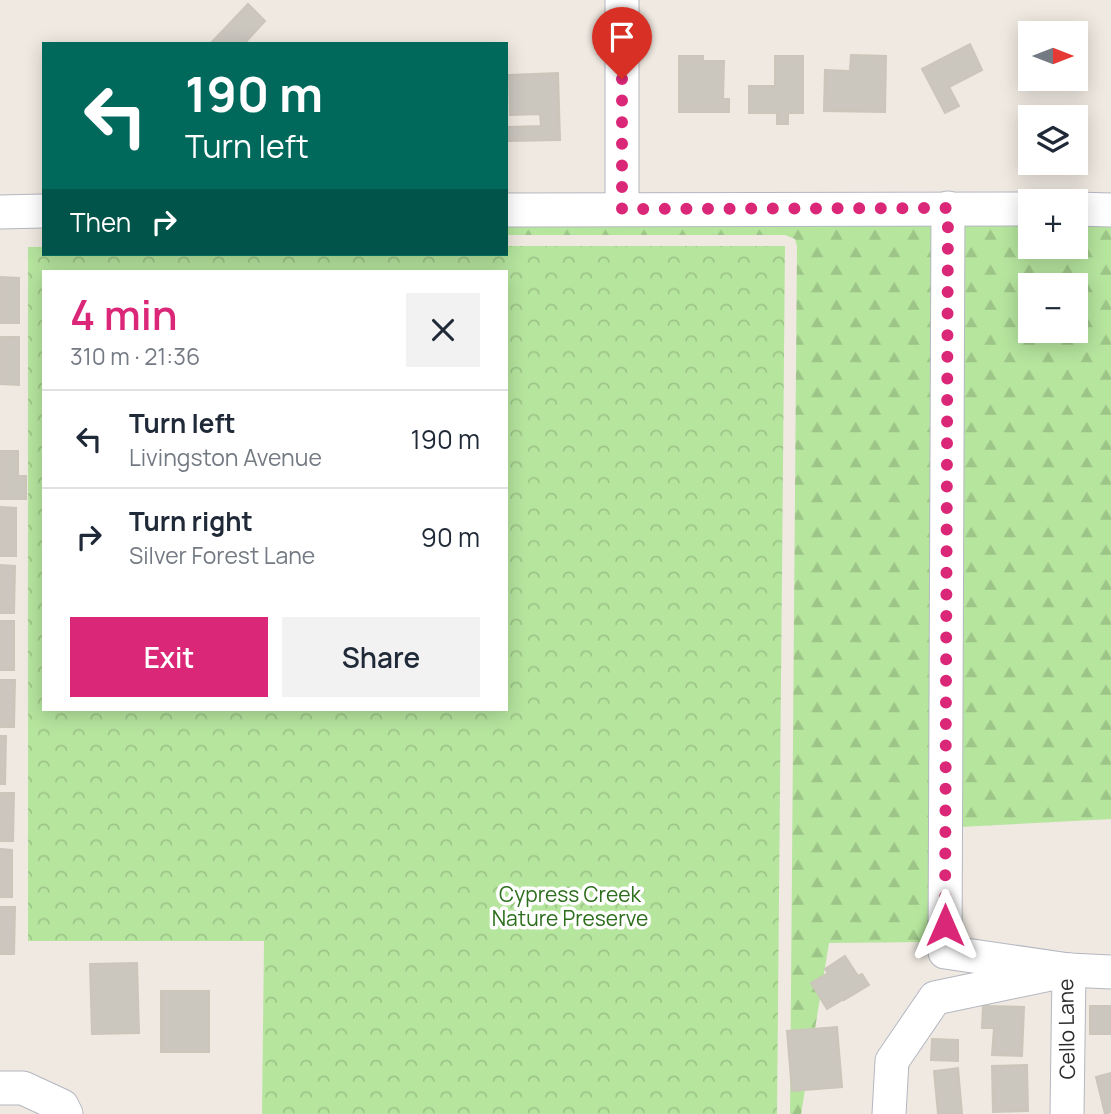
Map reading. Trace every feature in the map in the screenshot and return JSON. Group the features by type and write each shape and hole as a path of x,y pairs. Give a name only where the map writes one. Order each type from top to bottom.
{"street":[{"path":"622,0 622,209"},
{"name":"Cello Lane","path":"948,208 945,952 1069,970 1067,1114"},
{"path":"508,210 1018,209"},
{"path":"1088,209 1111,210"},
{"path":"0,212 42,211"},
{"path":"890,1114 892,1061 935,998 1069,970 1111,972"},
{"path":"0,1088 23,1088 62,1105 66,1114"}],"green space":[{"path":"934,221 930,942 829,943 801,1114 790,1114 795,239 785,235 508,235 508,223"},
{"path":"963,221 1018,222 1018,259 1088,259 1088,222 1111,223 1111,819 960,827"},
{"name":"Cypress Creek Nature Preserve","path":"508,246 785,246 777,1114 262,1114 264,941 28,941 28,247 42,247 42,256 508,256"}],"building":[{"path":"248,4 265,21 246,42 212,42"},
{"path":"970,44 982,70 949,87 959,106 945,113 922,69"},
{"path":"851,55 886,56 885,112 824,111 825,70 850,71"},
{"path":"679,56 703,56 703,61 724,61 723,99 729,99 729,112 679,112"},
{"path":"775,56 803,56 803,113 788,113 788,124 777,124 777,113 749,113 749,86 775,86"},
{"path":"558,73 560,140 508,141 508,127 541,126 540,114 510,115 509,75"},
{"path":"0,277 19,278 19,323 0,323"},
{"path":"0,337 19,337 19,385 0,384"},
{"path":"0,451 18,451 18,476 26,476 26,499 0,499"},
{"path":"0,507 16,508 16,556 0,556"},
{"path":"0,565 15,566 14,613 0,613"},
{"path":"0,621 14,621 14,670 0,670"},
{"path":"0,680 15,680 14,727 0,727"},
{"path":"0,736 6,736 5,784 0,784"},
{"path":"0,793 14,793 13,841 0,841"},
{"path":"0,849 12,850 12,897 0,897"},
{"path":"0,907 15,907 14,954 0,954"},
{"path":"845,956 858,976 862,974 869,985 827,1009 811,983 828,973 825,969"},
{"path":"137,963 139,1033 92,1034 90,964"},
{"path":"161,991 209,991 209,1052 161,1052"},
{"path":"983,1006 1024,1007 1022,1056 992,1055 994,1028 982,1028"},
{"path":"1090,1006 1111,1006 1111,1034 1090,1034"},
{"path":"837,1027 842,1087 792,1091 787,1031"},
{"path":"932,1039 958,1040 958,1061 931,1060"},
{"path":"1027,1065 1028,1111 993,1112 992,1066"},
{"path":"958,1068 962,1114 938,1114 934,1071"},
{"path":"1111,1073 1111,1112 1105,1114 1096,1077"}],"route":[{"path":"622,79 622,209 948,208 945,925"}]}
